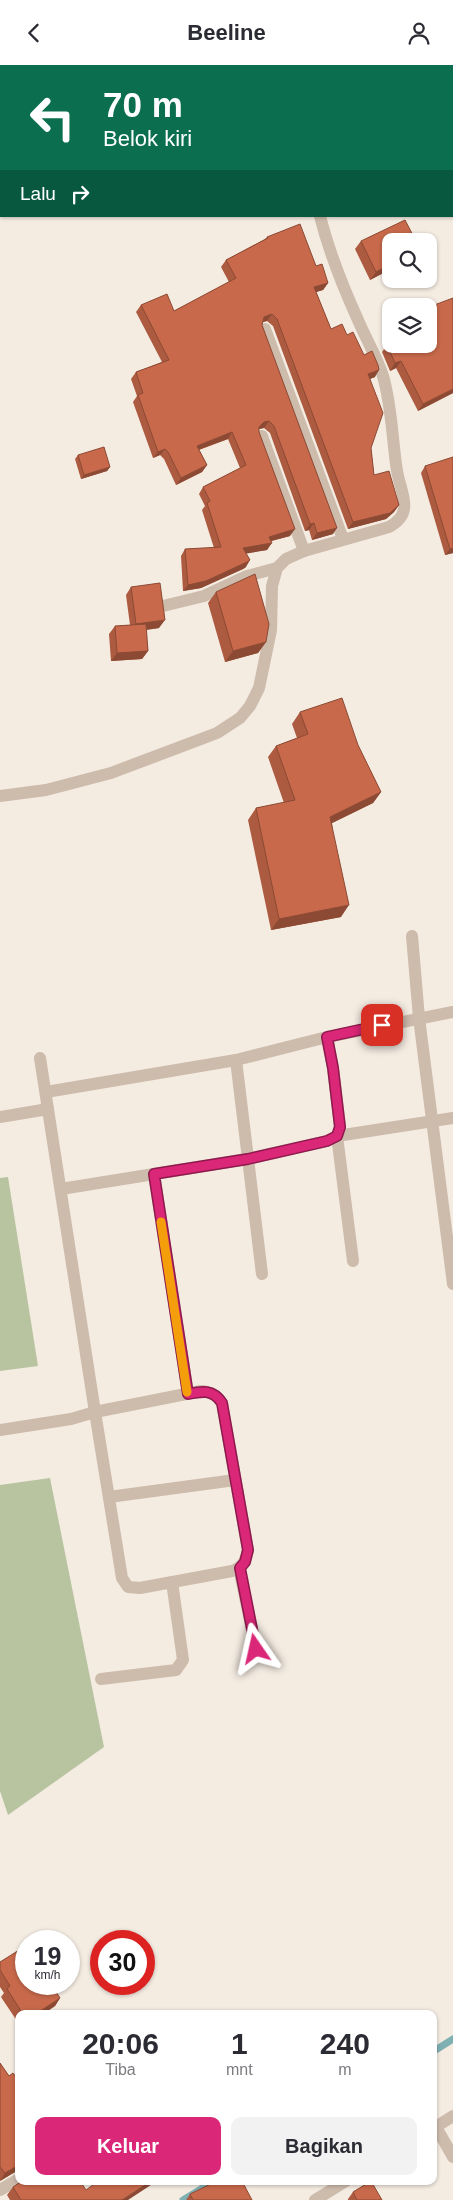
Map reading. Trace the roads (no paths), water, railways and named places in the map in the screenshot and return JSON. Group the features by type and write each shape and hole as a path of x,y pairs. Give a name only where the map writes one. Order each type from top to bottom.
{"street":[{"path":"163,606 204,596 247,577 277,568 286,559 304,551 389,527 399,522 404,515 405,508 397,470 390,404 382,374 357,319 334,261 320,217"},
{"path":"265,329 343,539"},
{"path":"262,436 304,551"},
{"path":"0,796 46,790 111,773 217,733 240,718 250,706 259,688 271,630 272,587 277,568"},
{"path":"412,936 419,1018 453,1284"},
{"path":"46,1092 236,1060 327,1037 453,1011"},
{"path":"327,1037 333,1068 340,1127 337,1136 353,1261"},
{"path":"0,1430 71,1419 95,1412 201,1391 211,1392 222,1403 248,1550 245,1562 240,1568 140,1587 128,1587 122,1578 95,1412 40,1058"},
{"path":"236,1060 262,1273"},
{"path":"0,1117 48,1109"},
{"path":"61,1189 248,1159 327,1141 337,1136 453,1118"},
{"path":"154,1174 188,1394"},
{"path":"109,1497 235,1481"},
{"path":"240,1568 256,1649"},
{"path":"101,1679 176,1670 183,1660 172,1582"},
{"path":"437,2126 453,2116"},
{"path":"437,2130 453,2157"},
{"path":"0,2190 15,2181"},
{"path":"315,2200 339,2185"}],"waterway":[{"path":"437,2049 453,2039"},
{"path":"183,2200 207,2185"}]}
